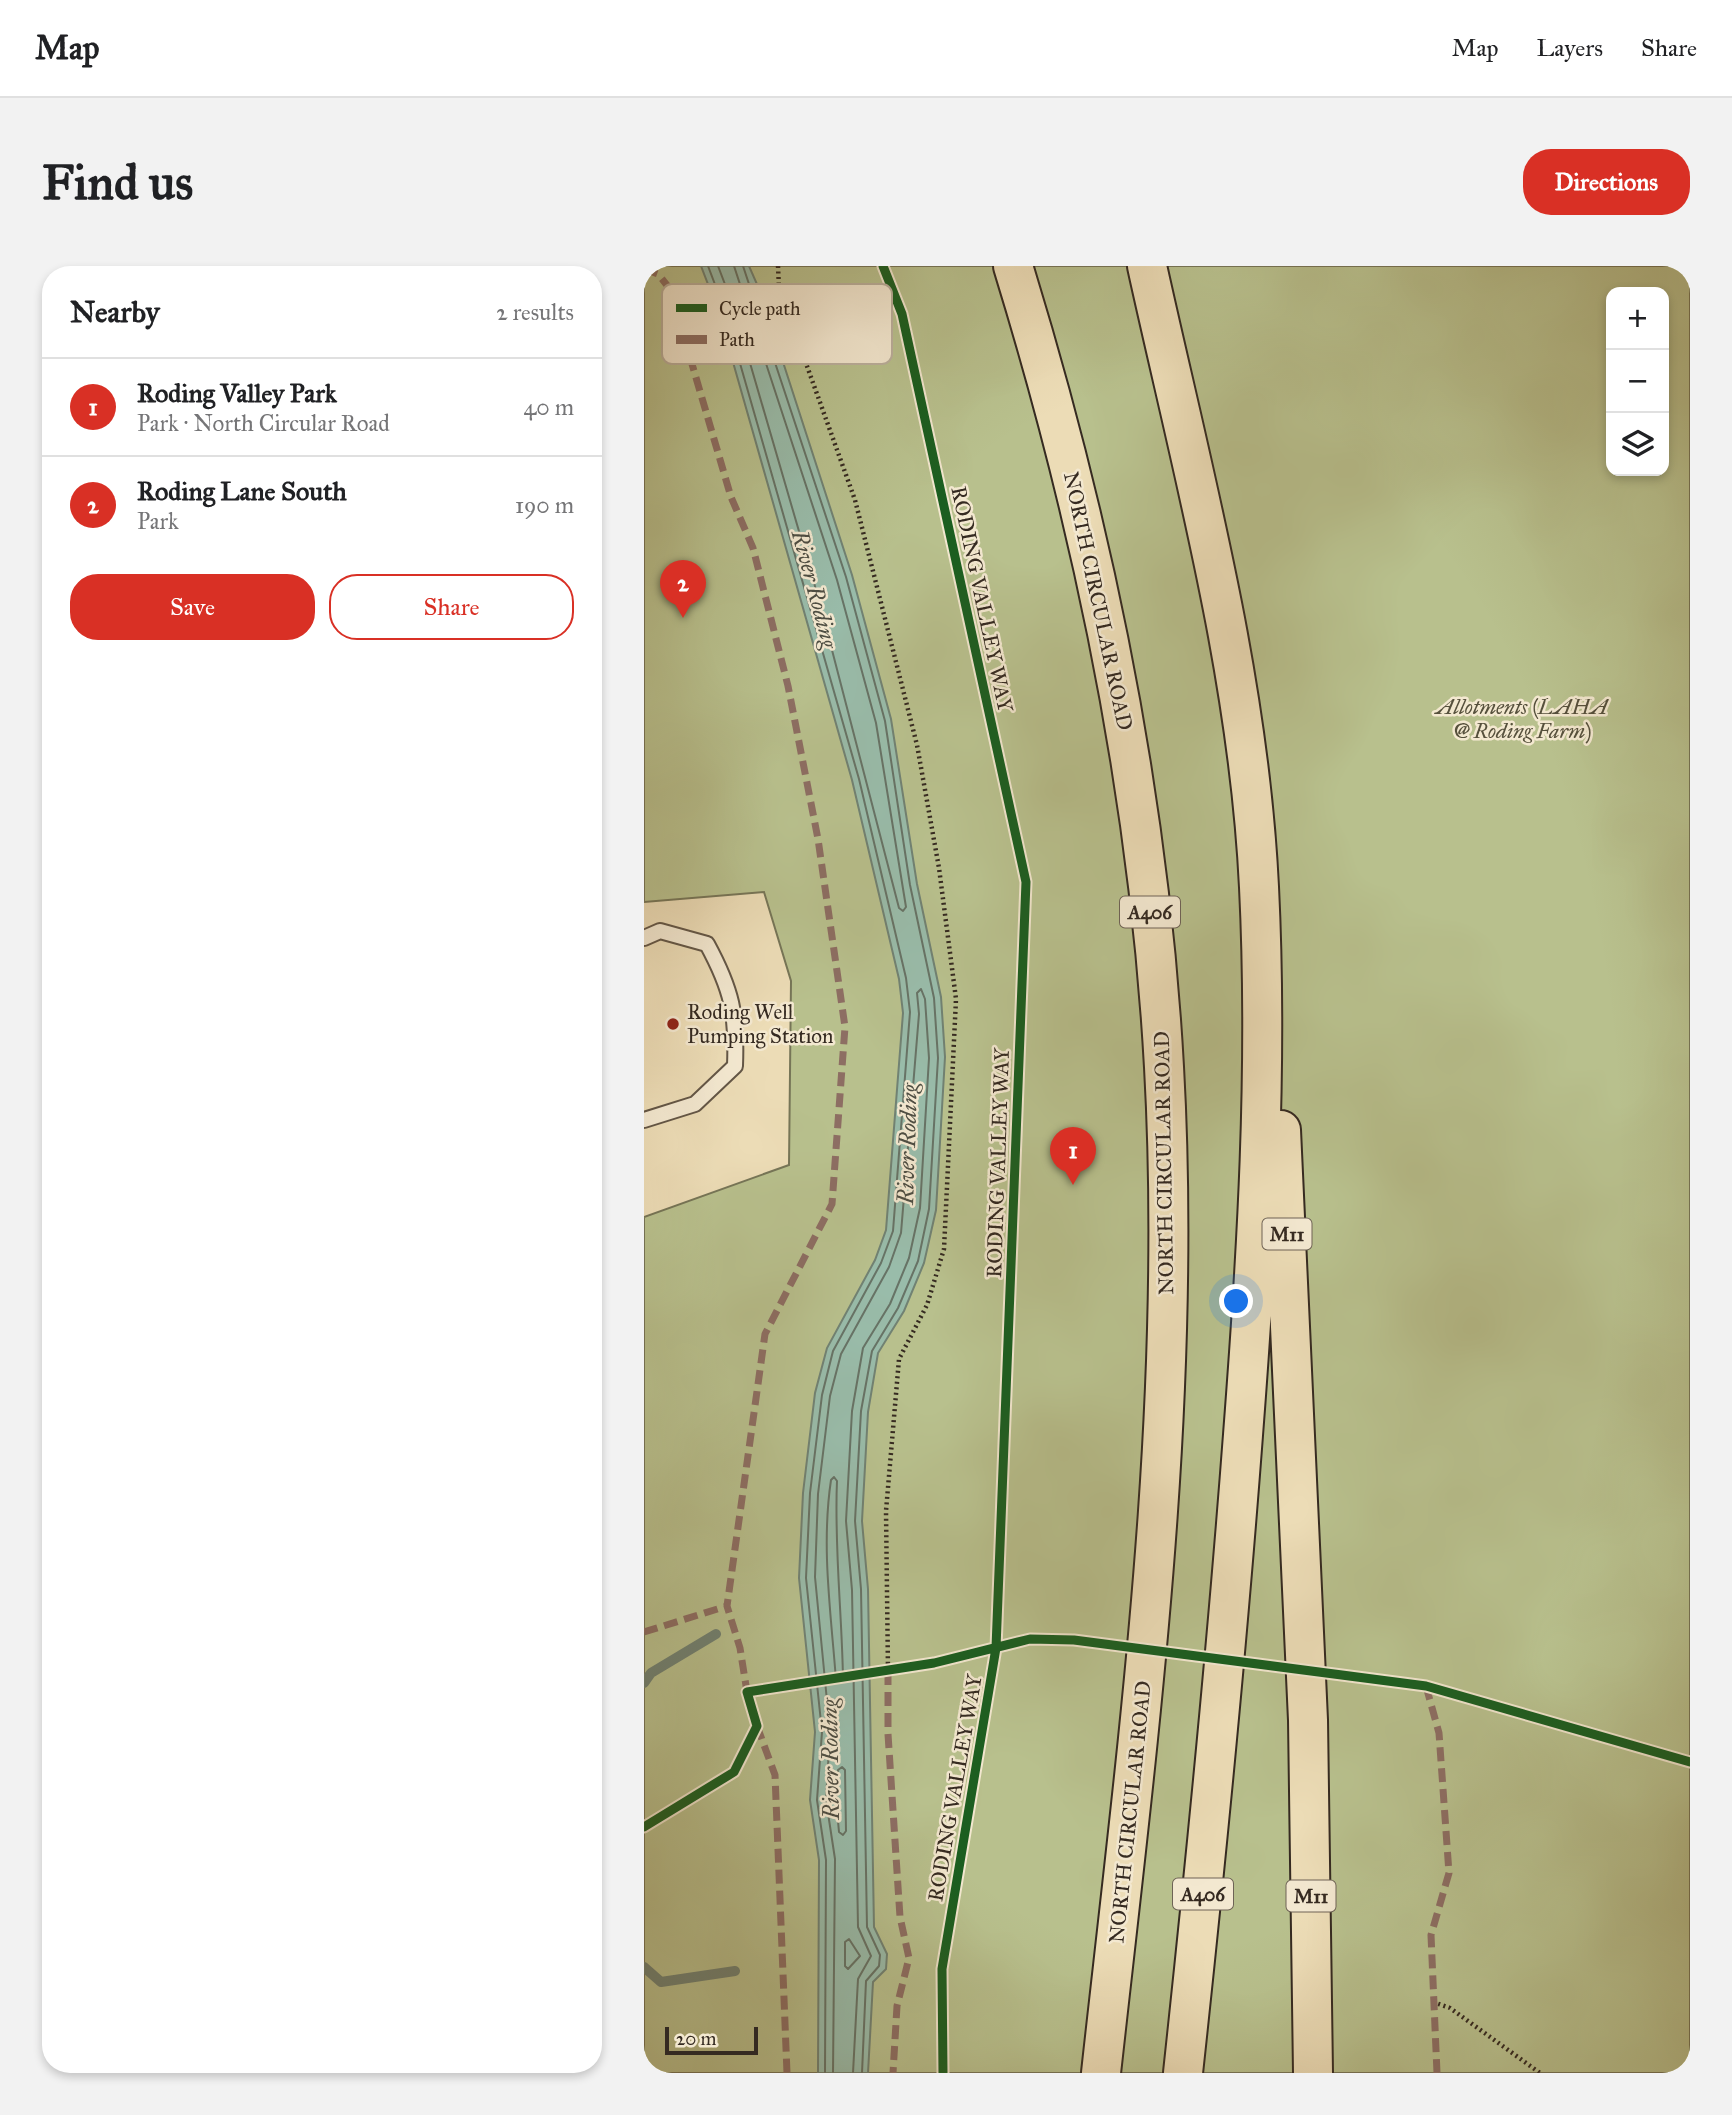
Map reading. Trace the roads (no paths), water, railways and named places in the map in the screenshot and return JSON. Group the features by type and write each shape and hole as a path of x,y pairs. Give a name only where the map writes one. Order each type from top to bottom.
{"highway":[{"name":"NORTH CIRCULAR ROAD","path":"1013,266 1051,390 1089,541 1125,727 1148,885 1164,1066 1169,1229 1166,1391 1155,1573 1101,2073"},
{"name":"A406","path":"1147,266 1224,613 1247,765 1259,884 1262,1030 1253,1306 1233,1578 1222,1715 1183,2073"},
{"name":"M11","path":"1259,884 1284,1175 1308,1720 1313,2073"}],"lane":[{"path":"644,938 660,931 707,944 725,976 737,1022 735,1066 695,1104 644,1120"}],"water":[{"path":"701,266 749,266 757,284 708,284"},
{"name":"River Roding","path":"734,364 784,364 852,575 891,719 917,884 941,997 945,1057 936,1210 924,1263 904,1311 878,1353 868,1412 862,1521 868,1589 874,1927 887,1954 886,1969 873,1982 868,2073 818,2073 819,1860 810,1800 815,1732 799,1578 803,1493 815,1393 827,1348 875,1260 886,1230 903,1013 899,979 852,780"}],"waterway":[{"path":"644,1683 651,1673 716,1634"},
{"path":"644,1967 661,1982 735,1971"}],"place":[{"name":"Roding Lane South","path":"683,618"},
{"name":"Roding Well Pumping Station","path":"673,1024"},
{"name":"Roding Valley Park","path":"1073,1185"}],"park label":[{"name":"Allotments (LAHA @ Roding Farm)","path":"1522,719"}]}
